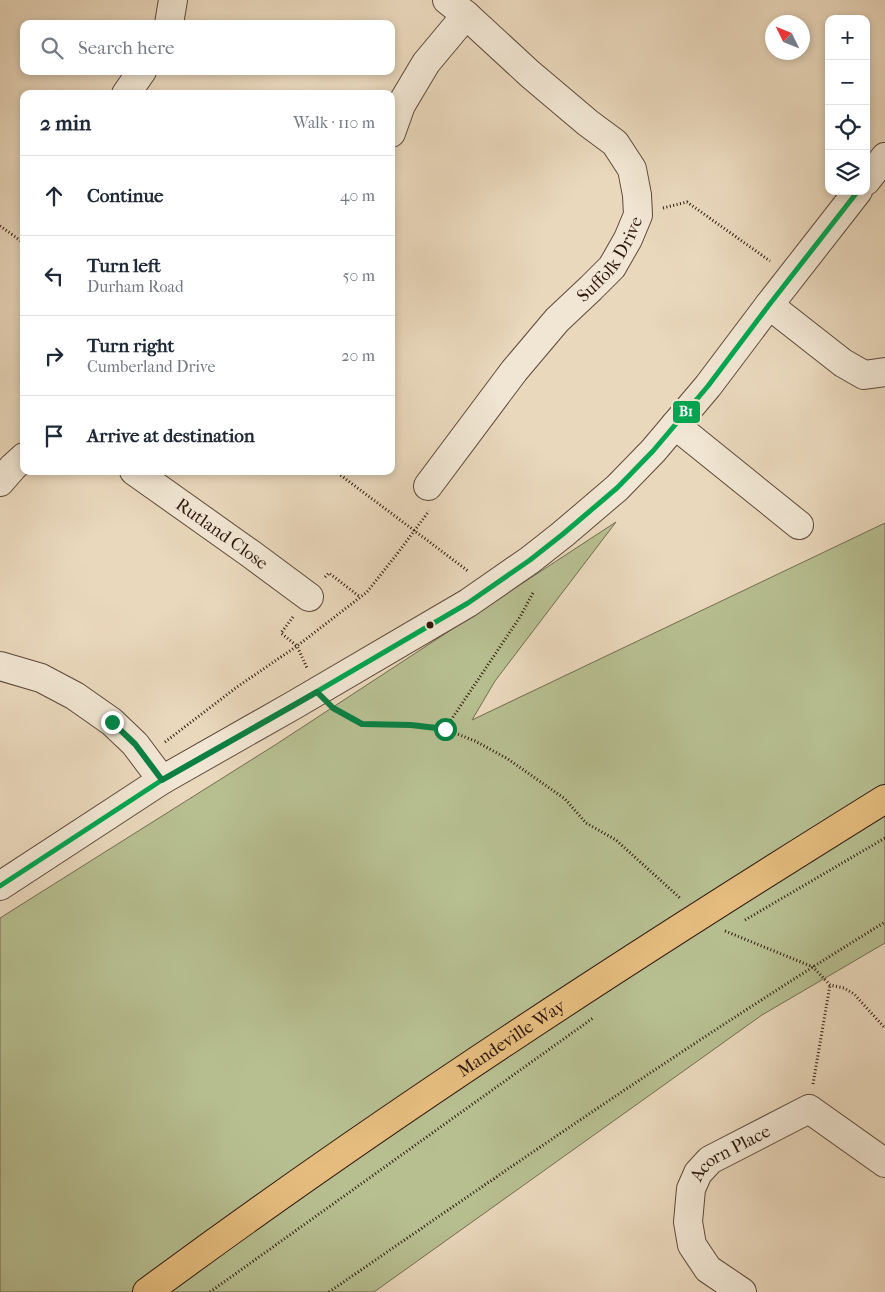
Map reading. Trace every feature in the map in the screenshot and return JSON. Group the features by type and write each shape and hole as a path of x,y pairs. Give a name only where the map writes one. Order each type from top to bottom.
{"main road":[{"name":"Mandeville Way","path":"147,1292 410,1106 698,917 885,799"}],"street":[{"path":"170,20 173,0"},
{"path":"395,122 401,105 456,7"},
{"name":"Suffolk Drive","path":"428,486 514,371 557,320 612,267 628,239 638,215 637,195 632,170 615,143 588,123 456,7"},
{"path":"129,90 139,75"},
{"path":"870,176 885,157"},
{"path":"0,886 162,780 468,603 530,560 575,525 653,451 708,386 855,195"},
{"path":"769,305 843,363 864,374 885,372"},
{"path":"675,425 799,525"},
{"path":"0,482 20,461"},
{"name":"Rutland Close","path":"140,475 309,597"},
{"path":"2,671 40,678 75,696 112,722 135,744 162,780"},
{"path":"809,1109 885,1163"},
{"name":"Acorn Place","path":"742,1292 708,1269 692,1245 688,1222 691,1188 698,1173 710,1160 809,1109"}],"path":[{"path":"638,215 687,202 792,276"},
{"path":"0,226 20,240"},
{"path":"340,475 491,588"},
{"path":"145,756 237,687 297,646 367,592 414,531"},
{"path":"445,729 520,617 537,584"},
{"path":"309,597 282,632 297,646 317,692 333,708 362,724 411,725 445,729 508,759 566,799 586,823 616,840 665,883 698,917 725,932 813,967 830,985 844,988 854,994 885,1028"},
{"path":"741,923 885,838"},
{"path":"329,1292 596,1108 885,922"},
{"path":"725,932 733,927"},
{"path":"809,1109 830,985"},
{"path":"210,1292 594,1017"}],"green space":[{"path":"616,522 495,681 472,720 885,523 885,943 762,1015 374,1292 0,1292 0,918 275,745"}],"transit line":[{"name":"B1","path":"0,886 162,780 468,603 530,560 563,534 617,488 653,451 708,386 855,195"}],"route":[{"path":"112,722 135,744 162,780 317,692 333,708 362,724 411,725 445,729"}]}
